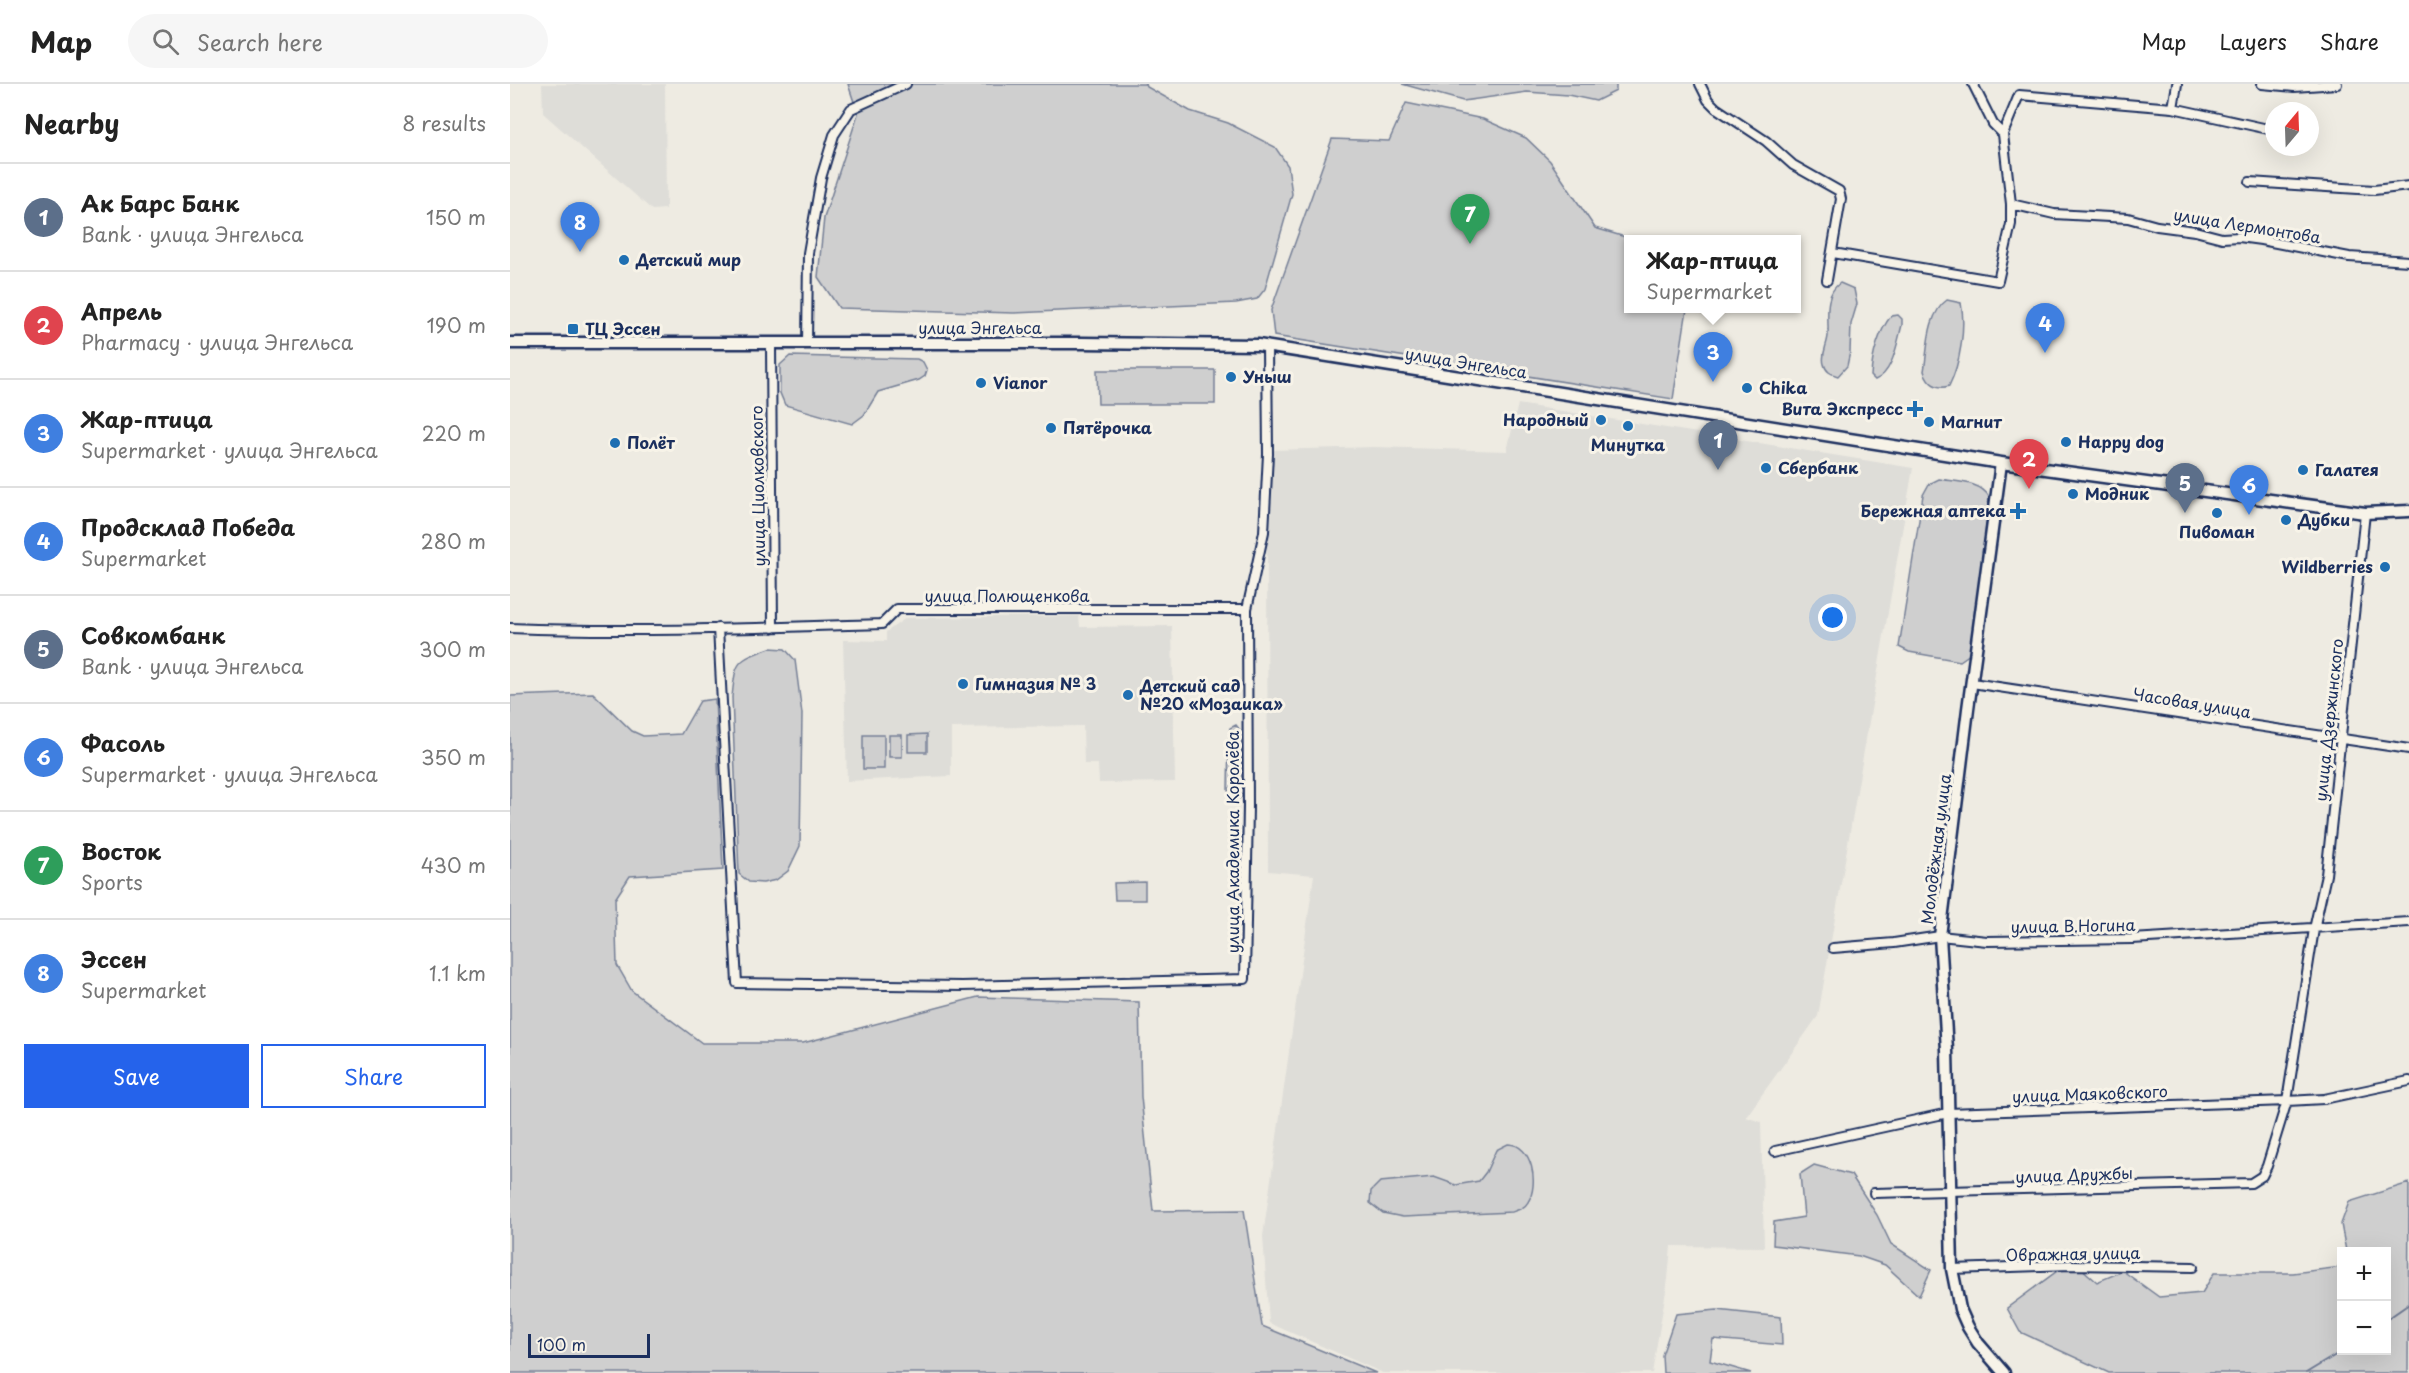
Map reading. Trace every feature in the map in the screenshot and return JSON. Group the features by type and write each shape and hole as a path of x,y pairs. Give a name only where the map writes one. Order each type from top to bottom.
{"main road":[{"name":"улица Энгельса","path":"510,343 1082,343 1267,346 2001,463 2365,513 2409,511"},
{"name":"Молодёжная улица","path":"2001,463 1940,936 1952,1269 1960,1309 1968,1327 1978,1343 2004,1373"}],"street":[{"path":"807,344 808,253 821,178 834,135 851,109 906,84"},
{"path":"1700,84 1708,100 1716,108 1767,141 1793,165 1839,191 1841,199 1827,280"},
{"path":"1973,84 1993,124 2003,134"},
{"path":"2173,108 2177,84"},
{"path":"2262,84 2273,87 2337,84"},
{"path":"1833,253 1998,281 2011,224 2003,134 2019,95 2173,108 2265,128"},
{"path":"2250,182 2374,190 2409,186"},
{"name":"улица Лермонтова","path":"2011,204 2054,214 2128,218 2222,238 2261,240 2349,257 2409,261"},
{"name":"улица Циолковского","path":"771,344 773,628"},
{"name":"улица Академика Королёва","path":"718,628 737,983 962,986 1245,980 1248,806 1246,609 1264,532 1268,454 1267,346"},
{"name":"улица Дзержинского","path":"2267,1166 2287,1101 2314,929 2326,875 2365,513"},
{"name":"улица Полющенкова","path":"510,628 563,630 773,628 882,624 897,609 1246,609"},
{"name":"Часовая улица","path":"1971,683 2409,749"},
{"name":"улица В.Ногина","path":"1833,948 1940,936 1987,941 2132,939 2409,922"},
{"name":"улица Маяковского","path":"1775,1151 1948,1113 2324,1099 2409,1081"},
{"name":"улица Дружбы","path":"1874,1193 2251,1184 2262,1176 2267,1166"},
{"name":"Овражная улица","path":"1952,1269 2072,1265 2193,1267"}],"shaded area":[{"path":"542,84 665,84 666,209 652,210 543,113"},
{"path":"848,84 1146,84 1147,87 1190,111 1228,123 1275,147 1288,166 1292,194 1265,289 1257,299 1236,303 1014,313 839,308 818,277 824,218 858,114"},
{"path":"1402,84 1616,84 1616,91 1596,101 1568,95 1527,92 1463,101"},
{"path":"1406,103 1483,119 1526,138 1550,161 1595,228 1624,237 1624,313 1686,313 1673,399 1274,336 1271,310 1332,139 1389,141"},
{"path":"1840,283 1854,289 1857,304 1851,324 1847,366 1838,376 1826,369 1823,357 1828,336 1829,300"},
{"path":"1947,300 1961,303 1962,334 1953,377 1949,386 1941,387 1931,382 1924,371 1932,323 1940,306"},
{"path":"1898,315 1902,319 1902,325 1893,357 1886,371 1875,380 1871,376 1877,344 1891,316"},
{"path":"790,356 917,359 923,362 927,370 925,376 919,380 878,392 864,415 852,424 785,405 780,393 780,365"},
{"path":"1097,370 1215,370 1215,404 1098,404"},
{"path":"1518,404 1913,468 1818,1016 1746,1117 1761,1122 1764,1247 1671,1246 1668,1279 1652,1373 1383,1373 1269,1323 1263,1236 1314,875 1268,871 1267,550 1272,450 1374,447 1507,451"},
{"path":"1939,479 1974,485 1989,497 1973,649 1960,661 1909,652 1899,647 1923,495 1929,484"},
{"name":"Гимназия № 3","path":"1079,616 1080,627 1172,626 1175,782 1099,783 1098,764 1084,764 1083,726 951,728 951,776 847,781 843,640 886,641 886,632 906,618"},
{"path":"770,648 785,649 795,660 802,714 800,846 788,871 776,880 763,883 749,882 739,874 732,697 739,664 750,656"},
{"path":"593,693 632,731 643,736 681,734 700,701 715,699 723,870 630,876 615,899 617,965 632,991 702,1043 803,1043 978,997 1139,1002 1141,1097 1153,1211 1244,1210 1262,1326 1376,1373 510,1373 510,696"},
{"path":"1236,725 1240,730 1243,791 1241,797 1235,801 1230,797 1228,790 1229,734 1230,728"},
{"path":"927,734 927,752 908,752 908,735"},
{"path":"863,735 884,735 884,769 863,769"},
{"path":"889,735 902,735 902,757 889,757"},
{"path":"1145,882 1145,900 1115,900 1114,883"},
{"path":"1508,1144 1523,1151 1532,1167 1531,1195 1527,1204 1519,1210 1403,1217 1383,1213 1370,1203 1371,1191 1380,1182 1434,1177 1456,1185 1479,1181 1486,1172 1496,1150"},
{"path":"1814,1165 1851,1175 1877,1215 1891,1244 1931,1270 1919,1296 1885,1265 1859,1256 1773,1245 1774,1222 1804,1217 1800,1174"},
{"path":"2409,1183 2408,1373 2109,1373 2020,1332 2007,1308 2072,1260 2097,1282 2123,1271 2159,1297 2202,1293 2214,1273 2293,1273 2337,1268 2337,1355 2391,1355 2391,1247 2345,1247 2341,1224 2349,1202"},
{"path":"1717,1310 1781,1317 1782,1345 1713,1339 1710,1361 1751,1373 1663,1373 1662,1355 1676,1314"}],"waterway":[{"path":"2391,1317 2409,1304"},
{"path":"2306,1373 2337,1354"}],"place":[{"name":"Восток","path":"1470,244"},
{"name":"Эссен","path":"580,252"},
{"name":"Детский мир","path":"624,260"},
{"name":"ТЦ Эссен","path":"573,329"},
{"name":"Продсклад Победа","path":"2045,353"},
{"name":"Уныш","path":"1231,377"},
{"name":"Жар-птица","path":"1713,382"},
{"name":"Vianor","path":"981,383"},
{"name":"Chika","path":"1747,388"},
{"name":"Вита Экспресс","path":"1915,409"},
{"name":"Народный","path":"1601,420"},
{"name":"Магнит","path":"1929,422"},
{"name":"Минутка","path":"1628,426"},
{"name":"Пятёрочка","path":"1051,428"},
{"name":"Happy dog","path":"2066,442"},
{"name":"Полёт","path":"615,443"},
{"name":"Сбербанк","path":"1766,468"},
{"name":"Ак Барс Банк","path":"1718,470"},
{"name":"Галатея","path":"2303,470"},
{"name":"Апрель","path":"2029,489"},
{"name":"Модник","path":"2073,494"},
{"name":"Бережная аптека","path":"2018,511"},
{"name":"Совкомбанк","path":"2185,513"},
{"name":"Пивоман","path":"2217,513"},
{"name":"Фасоль","path":"2249,515"},
{"name":"Дубки","path":"2286,520"},
{"name":"Wildberries","path":"2385,567"},
{"name":"Гимназия № 3","path":"963,684"},
{"name":"Детский сад №20 «Мозаика»","path":"1128,695"}]}
